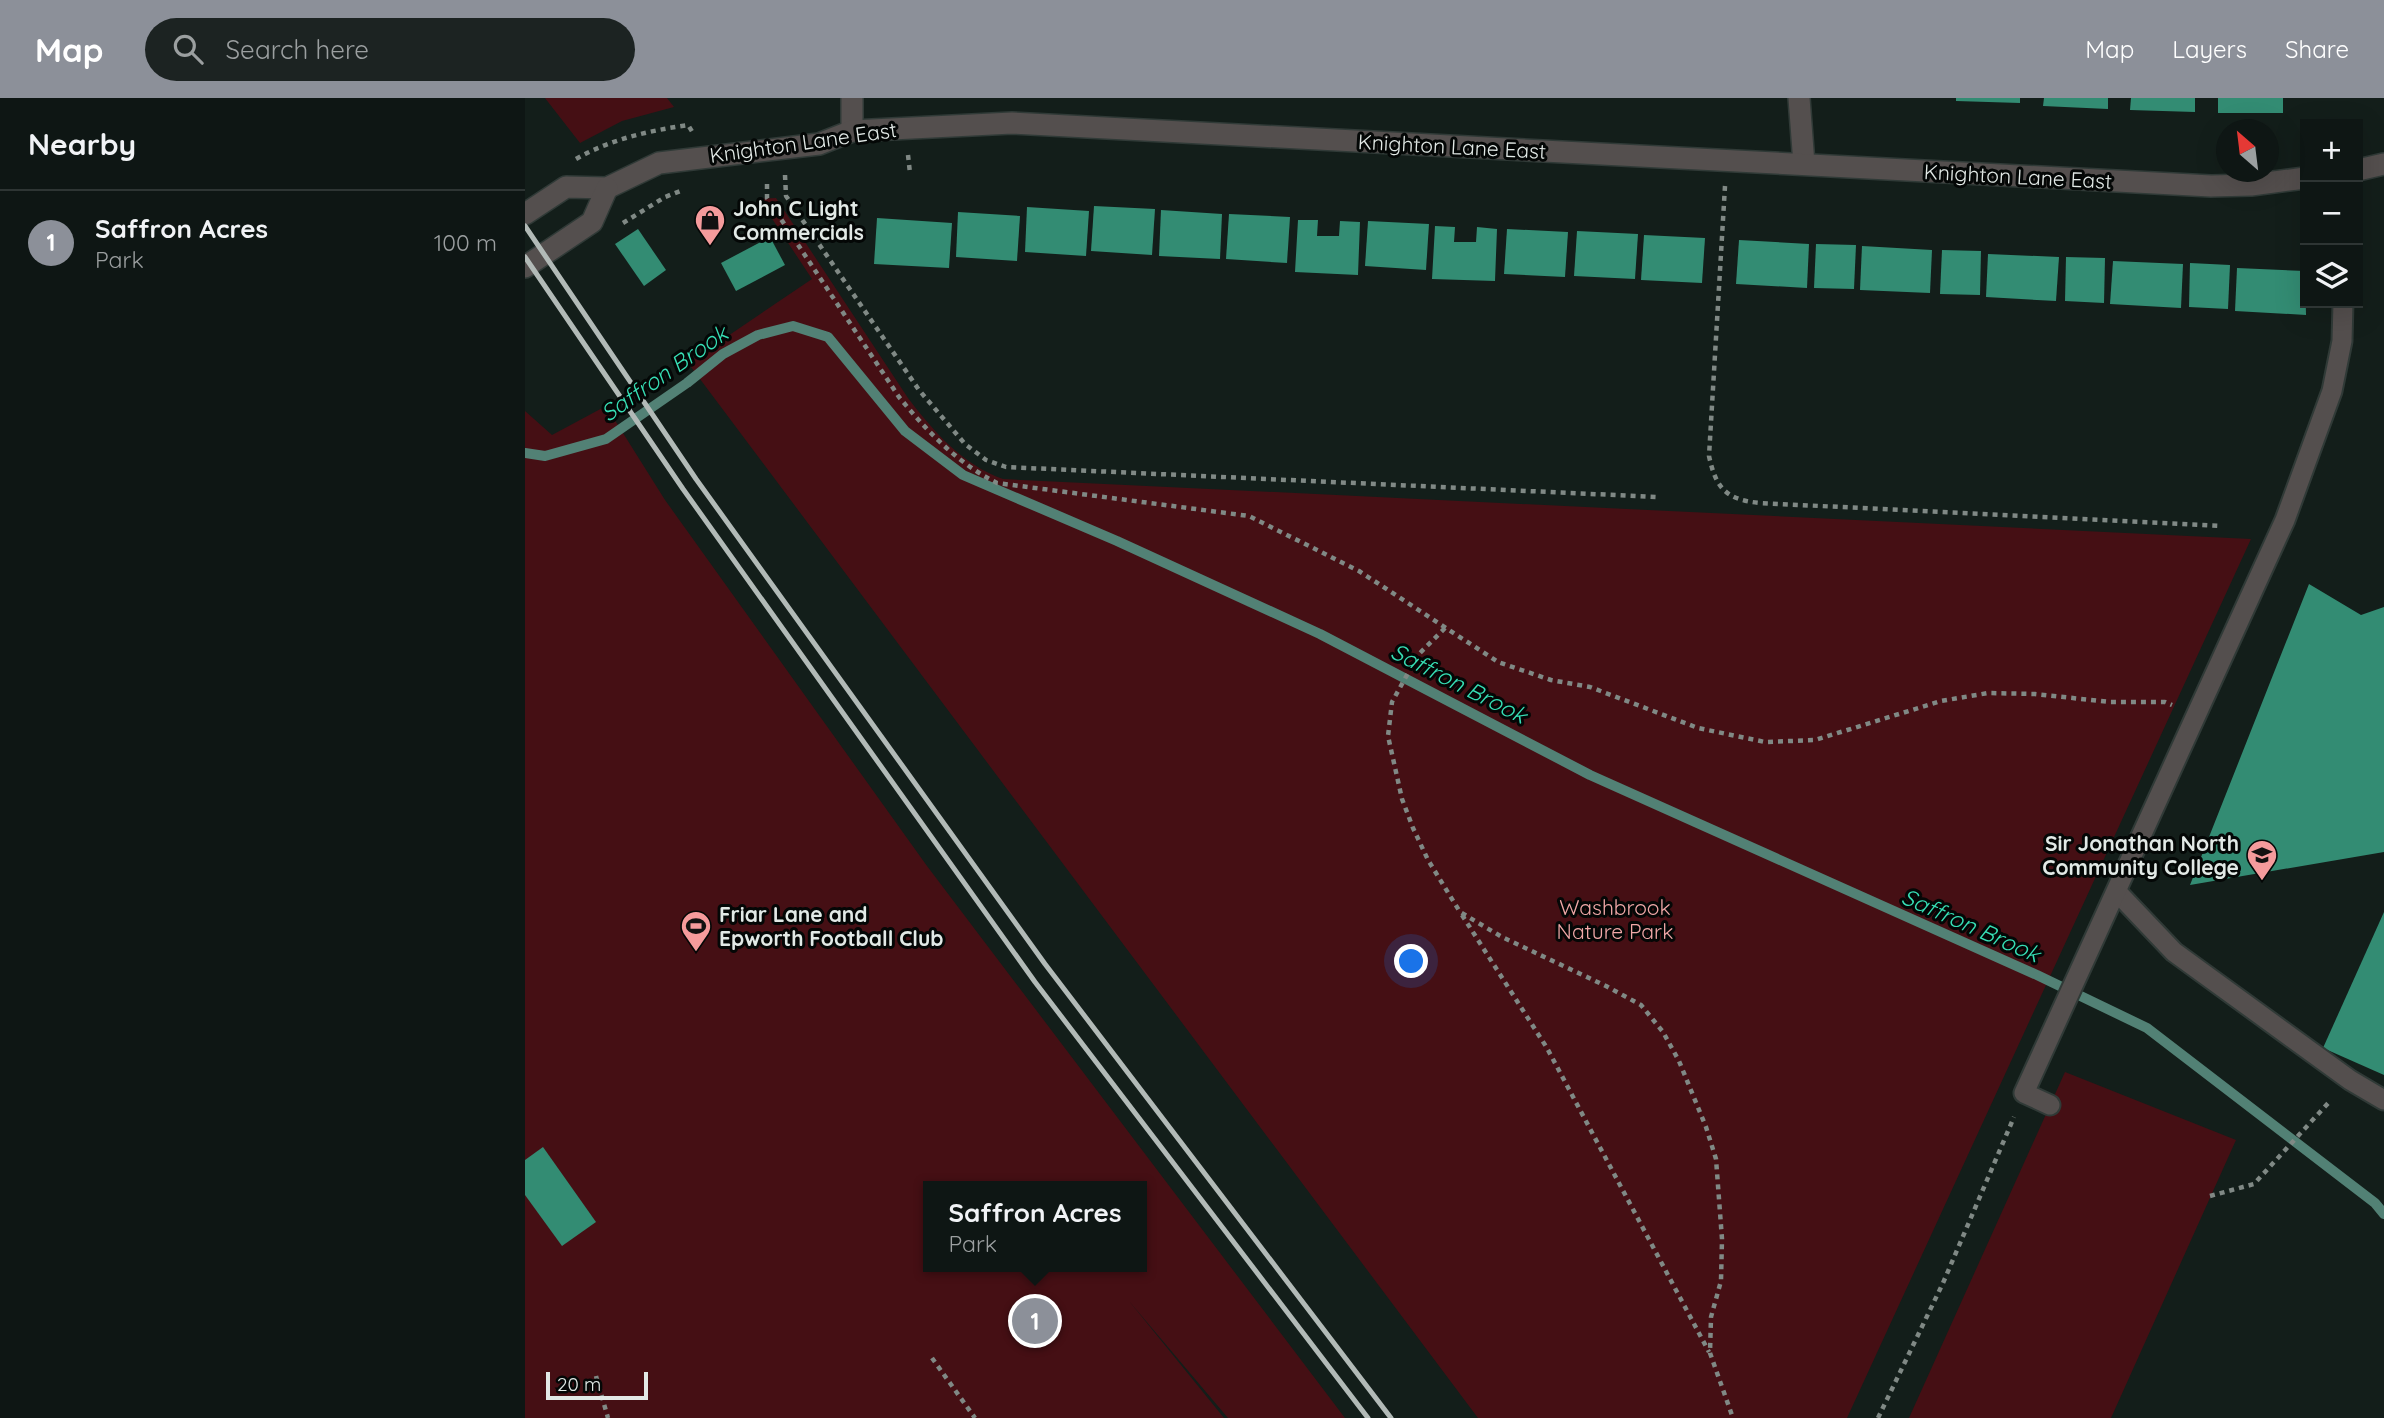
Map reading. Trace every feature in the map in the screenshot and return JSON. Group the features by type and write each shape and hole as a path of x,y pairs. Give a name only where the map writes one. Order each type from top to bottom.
{"street":[{"path":"852,98 852,131"},
{"path":"1799,98 1804,164"},
{"name":"Knighton Lane East","path":"525,214 566,187 607,188 659,163 783,150 819,144 852,131 1012,124 2211,186 2251,185 2300,179"},
{"path":"2363,169 2384,163"},
{"path":"525,267 593,222 607,188"}],"lane":[{"path":"2050,1105 2024,1093 2285,520 2332,391 2342,341 2343,308"},
{"path":"2117,892 2174,952 2350,1080 2384,1100"}],"path":[{"name":"Knighton Lane East","path":"569,163 598,146 647,131 688,125"},
{"path":"783,150 786,196 919,390 965,444 986,460 1006,467 1658,497"},
{"path":"908,155 910,173"},
{"path":"1727,160 1709,456 1713,475 1723,491 1740,501 1760,503 2222,526"},
{"path":"767,184 767,198 899,397 924,427 975,472 997,483 1249,516 1359,571 1498,662 1551,680 1590,687 1698,727 1765,742 1815,740 1941,701 1988,693 2035,694 2110,702 2165,702 2196,714"},
{"path":"1445,628 1418,654 1392,702 1388,736 1402,799 1428,860 1547,1048 1710,1353 1733,1418"},
{"path":"1460,912 1502,937 1607,986 1641,1005 1663,1032 1679,1061 1706,1126 1716,1159 1722,1239 1720,1281 1710,1317 1710,1353"},
{"path":"2210,1196 2254,1184 2350,1080"},
{"path":"1878,1418 1943,1283 2024,1093"},
{"path":"932,1358 975,1418"},
{"path":"596,1376 608,1418"}],"green space":[{"path":"545,98 667,98 674,107 622,121 580,143"},
{"name":"Washbrook Nature Park","path":"776,198 908,398 950,446 975,465 1003,479 2251,539 1847,1418 1478,1418 688,363 812,279 759,199"},
{"path":"606,406 665,500 927,866 1345,1418 1228,1418 1129,1301 1224,1418 525,1418 525,411 552,435"},
{"path":"2065,1072 2236,1140 2111,1418 1909,1418"}],"building":[{"path":"1956,98 2020,98 2020,103 1956,101"},
{"path":"2044,98 2108,98 2108,109 2043,106"},
{"path":"2131,98 2195,98 2195,112 2130,110"},
{"path":"2218,98 2283,98 2283,113 2218,113"},
{"path":"1094,206 1155,209 1152,255 1091,251"},
{"path":"1027,207 1089,211 1086,256 1025,252"},
{"path":"1161,210 1222,214 1220,259 1159,256"},
{"path":"958,212 1020,216 1017,261 956,257"},
{"path":"1229,214 1290,217 1287,263 1226,259"},
{"path":"877,218 952,223 949,268 874,264"},
{"path":"1298,220 1318,220 1317,236 1339,236 1340,221 1360,222 1358,275 1295,272"},
{"path":"1368,221 1429,224 1426,270 1365,266"},
{"path":"1435,226 1455,227 1454,242 1476,242 1477,227 1497,229 1495,281 1432,279"},
{"path":"638,229 666,270 644,286 615,244"},
{"path":"1507,229 1568,232 1565,277 1504,274"},
{"path":"1577,231 1638,234 1635,279 1574,276"},
{"path":"1644,235 1705,238 1702,283 1641,280"},
{"path":"770,237 785,265 736,291 721,263"},
{"path":"1739,240 1809,244 1807,288 1736,284"},
{"path":"1816,244 1856,245 1854,289 1814,288"},
{"path":"1862,246 1932,250 1930,293 1860,290"},
{"path":"1942,250 1981,251 1980,295 1940,294"},
{"path":"1988,254 2059,257 2056,301 1986,297"},
{"path":"2066,257 2105,258 2104,303 2065,301"},
{"path":"2113,261 2183,264 2181,308 2110,304"},
{"path":"2190,263 2230,265 2228,309 2189,307"},
{"path":"2237,268 2300,271 2300,308 2306,308 2306,315 2235,311"},
{"path":"2309,584 2361,615 2384,607 2384,852 2190,885"},
{"path":"2384,912 2384,1075 2323,1048"},
{"path":"543,1147 596,1222 562,1246 525,1195 525,1160"}],"waterway":[{"name":"Saffron Brook","path":"525,453 545,456 606,439 687,383 723,354 758,335 793,326 828,337 905,431 963,475 1117,541 1320,634 1590,775 2037,975 2147,1028 2375,1203 2384,1214"}],"railway":[{"path":"525,226 696,479 1045,964 1391,1418"},
{"path":"525,257 683,489 1035,982 1368,1418"}],"place":[{"name":"John C Light Commercials","path":"710,247"},
{"name":"Sir Jonathan North Community College","path":"2262,882"},
{"name":"Friar Lane and Epworth Football Club","path":"696,953"},
{"name":"Saffron Acres","path":"1035,1321"}]}
